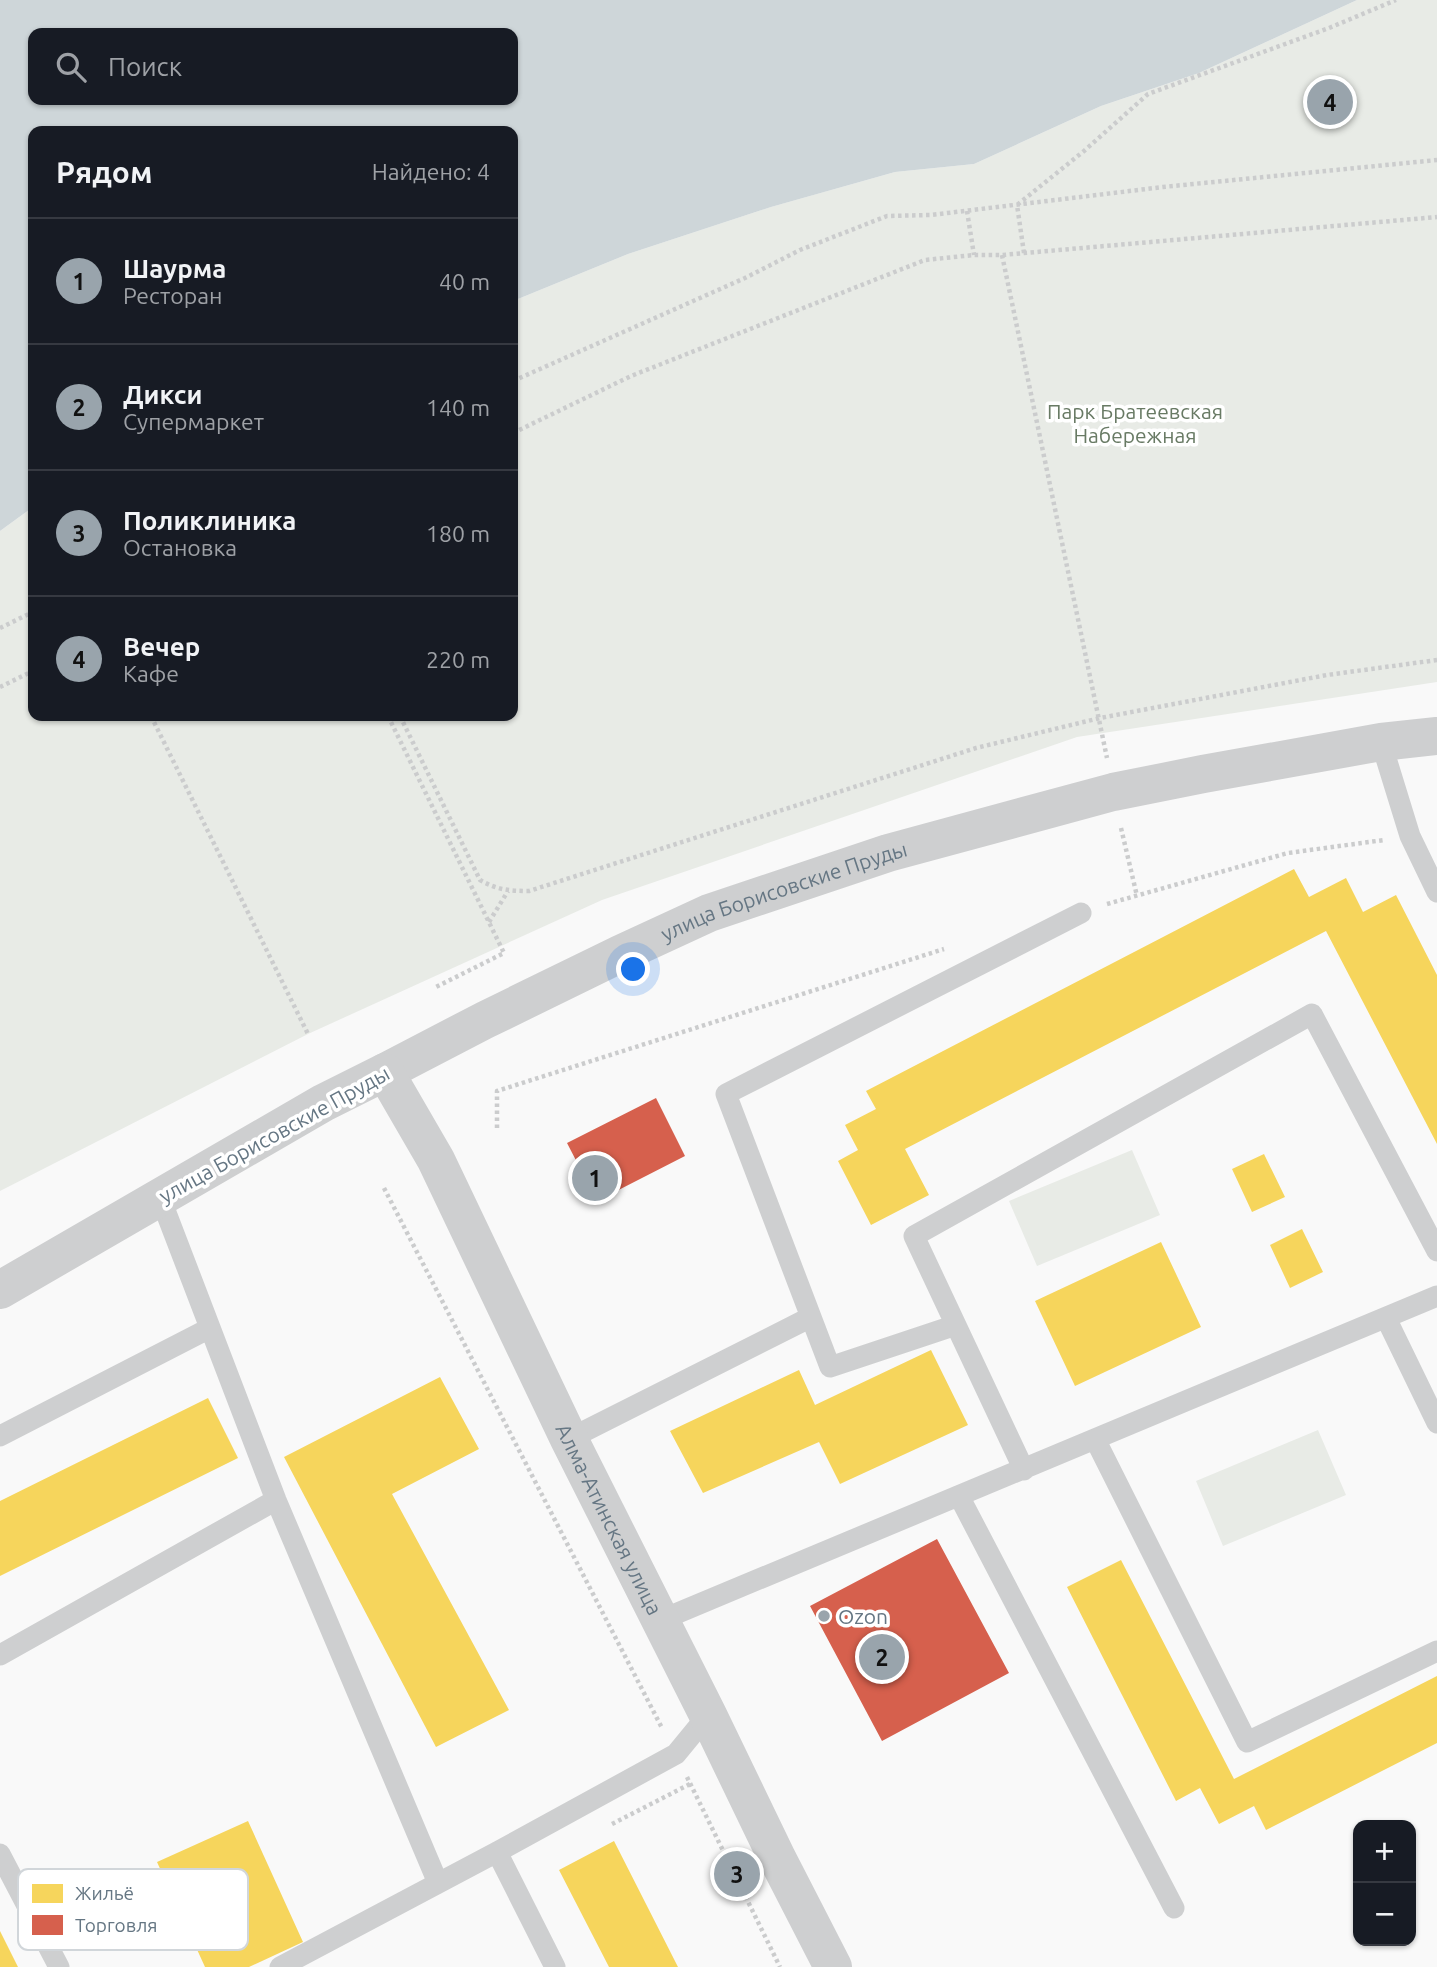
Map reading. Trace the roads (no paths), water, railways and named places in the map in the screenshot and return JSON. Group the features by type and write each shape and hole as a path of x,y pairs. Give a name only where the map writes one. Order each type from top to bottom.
{"street":[{"name":"улица Борисовские Пруды","path":"0,1290 323,1103 545,990 709,913 888,853 1113,792 1381,742 1437,736"},
{"name":"Алма-Атинская улица","path":"385,1072 436,1160 569,1439 833,1967"}],"lane":[{"path":"1381,742 1410,836 1437,892"},
{"path":"956,1325 830,1367 726,1094 1081,913"},
{"path":"1024,1470 914,1236 1312,1014 1437,1251"},
{"path":"160,1197 276,1500 438,1883"},
{"path":"661,1620 1437,1296"},
{"path":"569,1439 811,1317"},
{"path":"1386,1318 1437,1423"},
{"path":"0,1436 210,1328"},
{"path":"1095,1439 1247,1742 1437,1651"},
{"path":"959,1496 1174,1908"},
{"path":"0,1655 276,1500"},
{"path":"280,1967 676,1754 708,1715"},
{"path":"497,1852 555,1967"},
{"path":"0,1854 18,1888"},
{"path":"50,1950 59,1967"}],"place":[{"name":"Вечер","path":"1330,102"},
{"name":"Шаурма","path":"595,1178"},
{"name":"Ozon","path":"824,1616"},
{"name":"Дикси","path":"882,1657"},
{"name":"Поликлиника","path":"737,1874"}],"park label":[{"name":"Парк Братеевская Набережная","path":"1135,423"}]}
